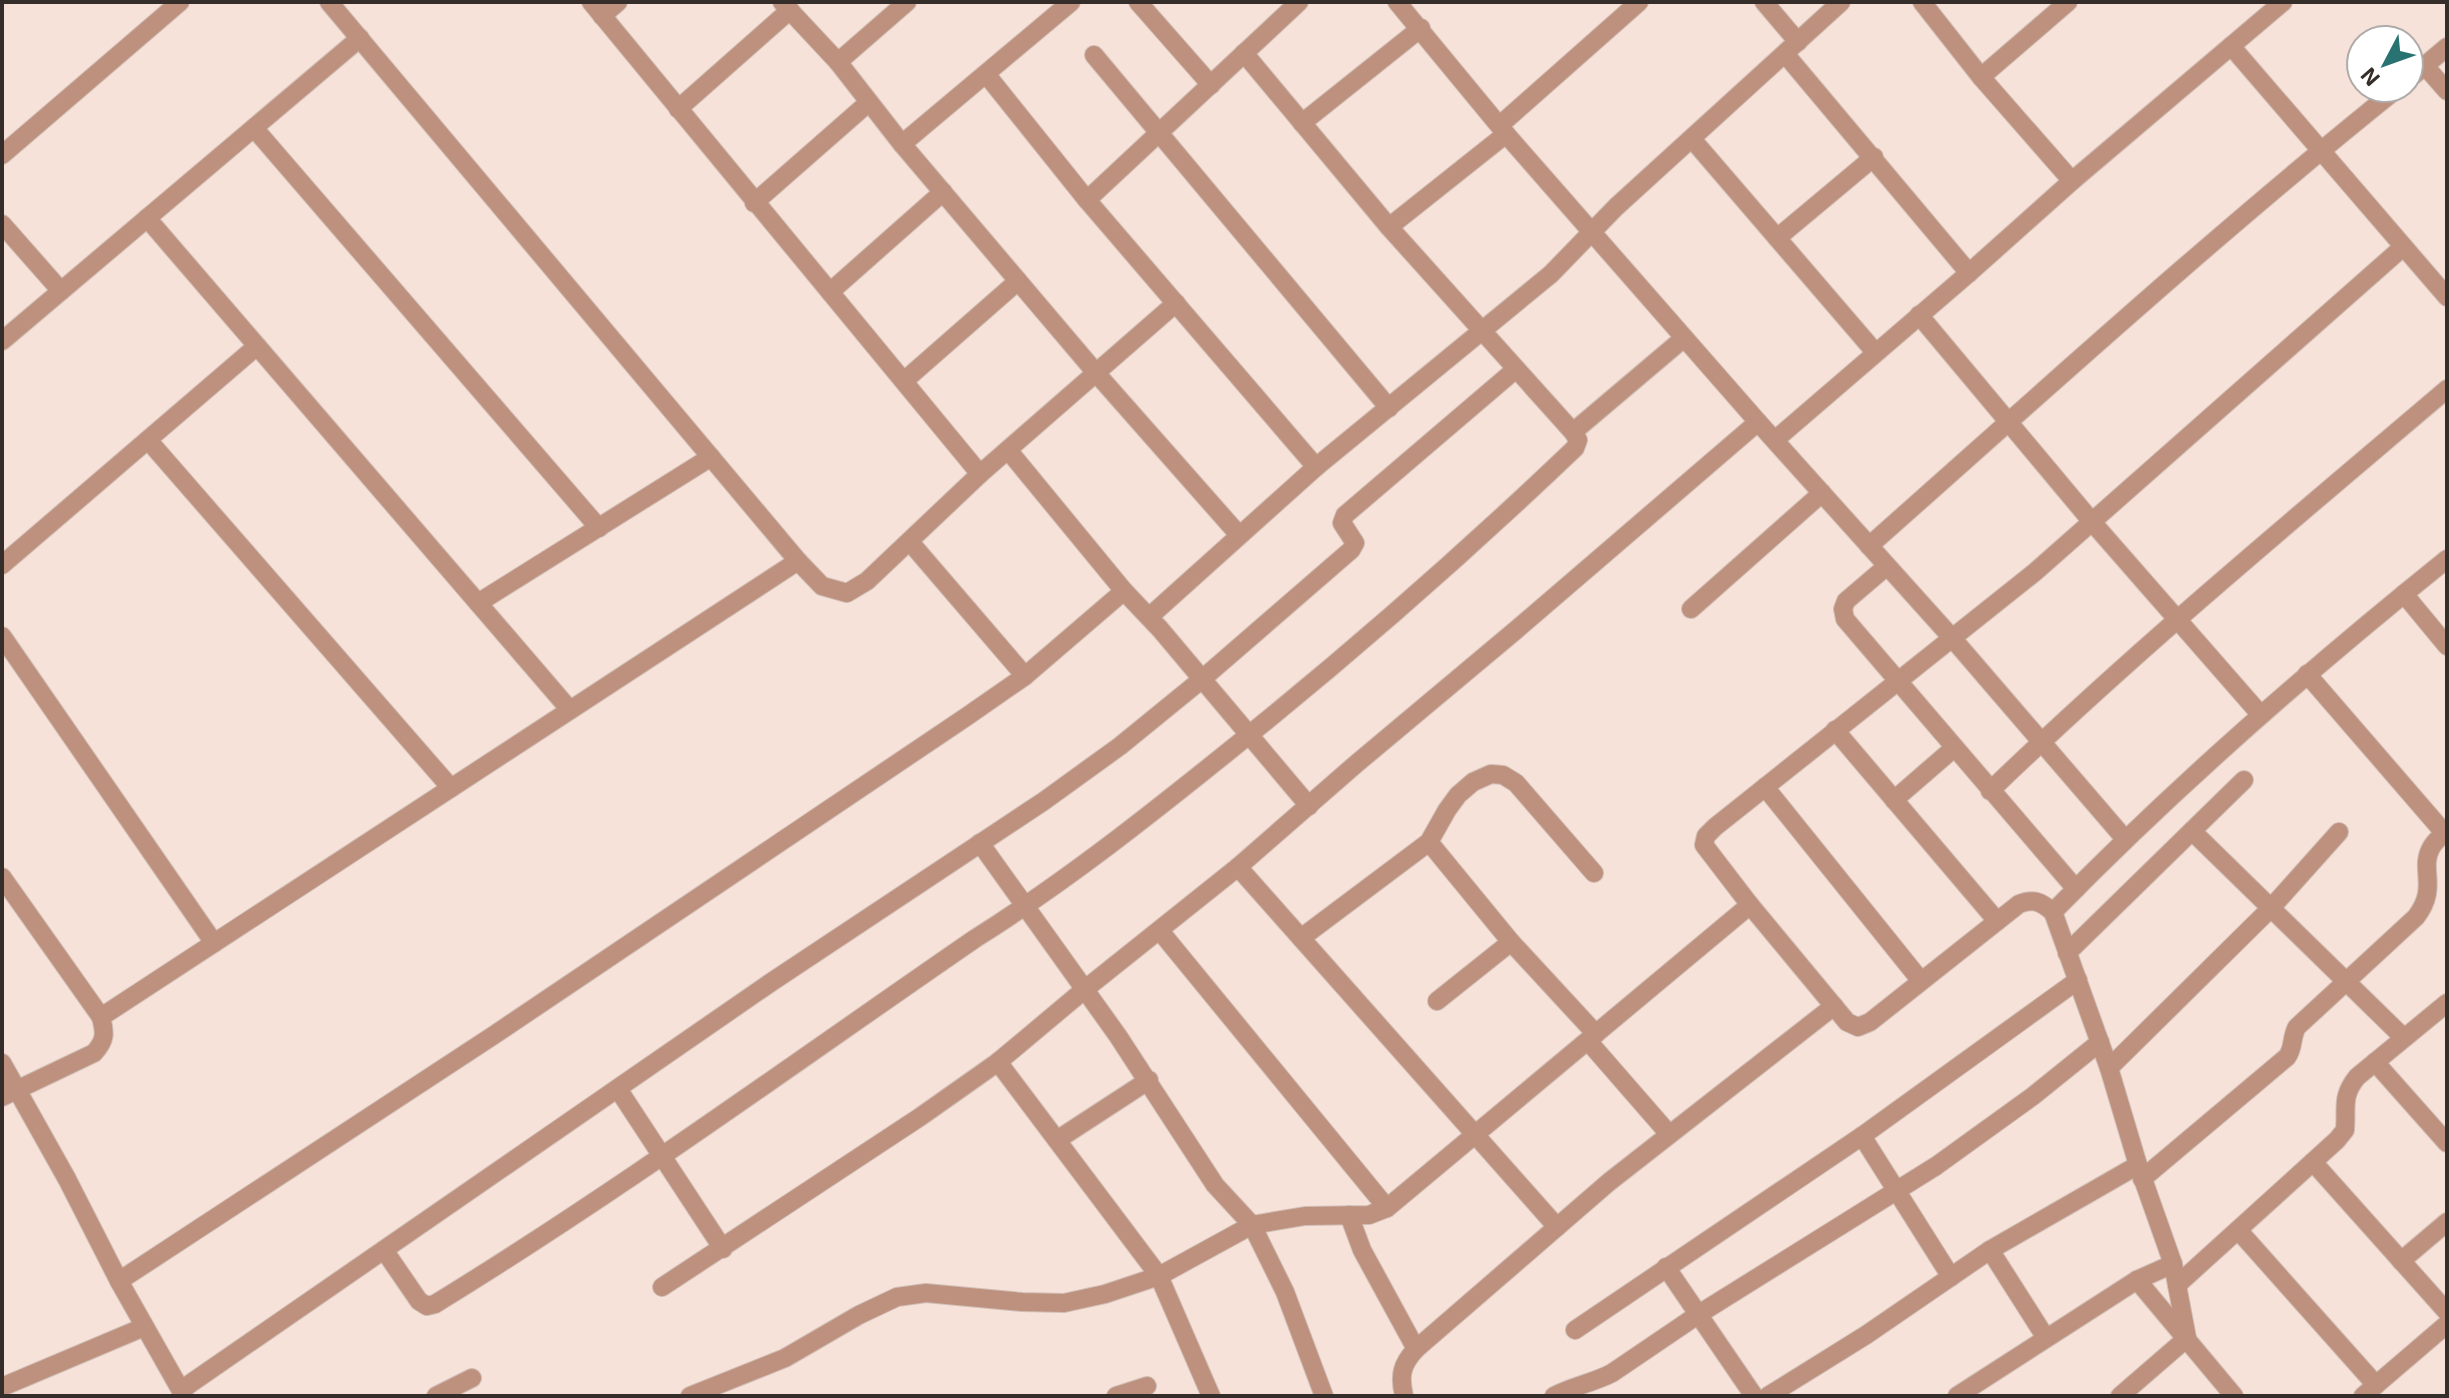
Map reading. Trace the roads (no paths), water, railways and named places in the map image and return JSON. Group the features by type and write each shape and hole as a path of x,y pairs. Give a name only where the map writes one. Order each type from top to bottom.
{"street":[{"path":"2,155 180,2"},
{"path":"329,2 822,586 847,593 867,581 980,474 1176,303"},
{"path":"618,2 596,9 980,474"},
{"path":"838,62 907,2"},
{"path":"902,144 1071,2"},
{"path":"1138,2 1211,85"},
{"path":"1087,200 1299,2"},
{"path":"1399,2 1503,130 1953,639 2125,839"},
{"path":"1389,227 1503,130 1639,2"},
{"path":"1764,2 1792,48 1874,157 1969,273"},
{"path":"1149,617 1316,467 1551,274 1591,231 1841,2"},
{"path":"1922,2 1981,77 2072,181"},
{"path":"1981,77 2068,2"},
{"path":"1775,440 2283,2"},
{"path":"678,109 786,6 838,62 902,144 1097,374 1239,535"},
{"path":"1302,123 1421,28"},
{"path":"2,341 360,38"},
{"path":"2231,46 2447,297"},
{"path":"2447,47 2425,66 2447,91"},
{"path":"384,1250 419,1301 427,1306 435,1304 663,1154 1026,907 1140,822 1350,652 1488,531 1575,448 1578,440 1573,432 1389,227 1244,53"},
{"path":"1094,55 1389,408"},
{"path":"986,74 1087,200 1316,467"},
{"path":"754,203 868,103"},
{"path":"1869,546 2321,150 2378,104"},
{"path":"254,128 599,528"},
{"path":"1692,139 1875,352"},
{"path":"1777,238 1874,157"},
{"path":"830,292 943,192"},
{"path":"147,218 570,710"},
{"path":"2,224 61,291"},
{"path":"2187,1338 2173,1264 2140,1172 2109,1068 2053,912 2031,899 2019,904 1870,1022 1858,1027 1847,1022 1704,845 1706,836 1715,827 1953,639 2093,523 2403,247"},
{"path":"904,381 1018,281"},
{"path":"1919,315 2093,523 2260,714"},
{"path":"1573,432 1684,338"},
{"path":"2,565 257,346"},
{"path":"2,1063 9,1093 67,1179 119,1281 183,1393 770,983 1120,746 1351,550 1355,543 1342,523 1345,515 1516,369"},
{"path":"1990,791 2179,619 2447,389"},
{"path":"662,1287 998,1062 1238,867 1758,422"},
{"path":"148,440 451,788"},
{"path":"1008,450 1124,591 1309,806"},
{"path":"478,603 711,457"},
{"path":"1691,609 1822,493"},
{"path":"910,542 1025,676"},
{"path":"2053,912 2125,839 2260,714 2447,559"},
{"path":"101,1017 798,561"},
{"path":"1887,566 1846,601 1843,609 1845,619 2076,889"},
{"path":"119,1281 494,1035 1025,676 1124,591"},
{"path":"2404,594 2447,646"},
{"path":"2,636 214,943"},
{"path":"1768,1396 1866,1335 1990,1250 2140,1172 2287,1057 2292,1051 2293,1034 2297,1027 2416,917 2426,904 2429,851 2446,834 2307,674"},
{"path":"1835,730 1997,921"},
{"path":"1894,800 1954,748"},
{"path":"1301,938 1429,842 1458,795 1473,782 1491,774 1503,775 1516,783 1594,873"},
{"path":"2067,953 2244,780"},
{"path":"1765,787 1921,981"},
{"path":"2192,831 2404,1038"},
{"path":"2109,1068 2271,908 2339,832"},
{"path":"1429,842 1669,1134"},
{"path":"980,843 1149,1080 1215,1185 1252,1225 1285,1292 1324,1396"},
{"path":"1238,867 1557,1227"},
{"path":"2,877 101,1017 105,1034 103,1044 94,1053 9,1093"},
{"path":"690,1396 785,1358 897,1297 926,1293 1064,1303 1105,1294 1159,1276 1252,1225 1305,1216 1369,1215 1387,1208 1750,905"},
{"path":"1160,931 1387,1208"},
{"path":"1437,1001 1511,942"},
{"path":"1575,1330 1862,1136 2078,980"},
{"path":"2177,1285 2345,1130 2348,1089 2375,1062 2447,1003"},
{"path":"1402,1395 1400,1377 1404,1362 1416,1349 1669,1134 1834,1006"},
{"path":"1554,1396 1612,1373 1811,1242 1897,1192 1978,1136 2100,1042"},
{"path":"998,1062 1159,1276 1211,1396"},
{"path":"2375,1062 2447,1143"},
{"path":"1057,1140 1149,1080"},
{"path":"618,1089 723,1249"},
{"path":"1862,1136 1951,1277"},
{"path":"2313,1162 2447,1312"},
{"path":"1349,1215 1374,1273 1416,1349"},
{"path":"2401,1261 2447,1222"},
{"path":"2238,1230 2370,1390 2447,1324"},
{"path":"1990,1250 2046,1338"},
{"path":"1957,1396 2137,1280 2173,1264"},
{"path":"1666,1267 1754,1396"},
{"path":"2137,1280 2234,1396"},
{"path":"2,1387 144,1327"},
{"path":"2120,1396 2187,1338"},
{"path":"436,1396 472,1378"},
{"path":"1116,1396 1147,1386"}]}
